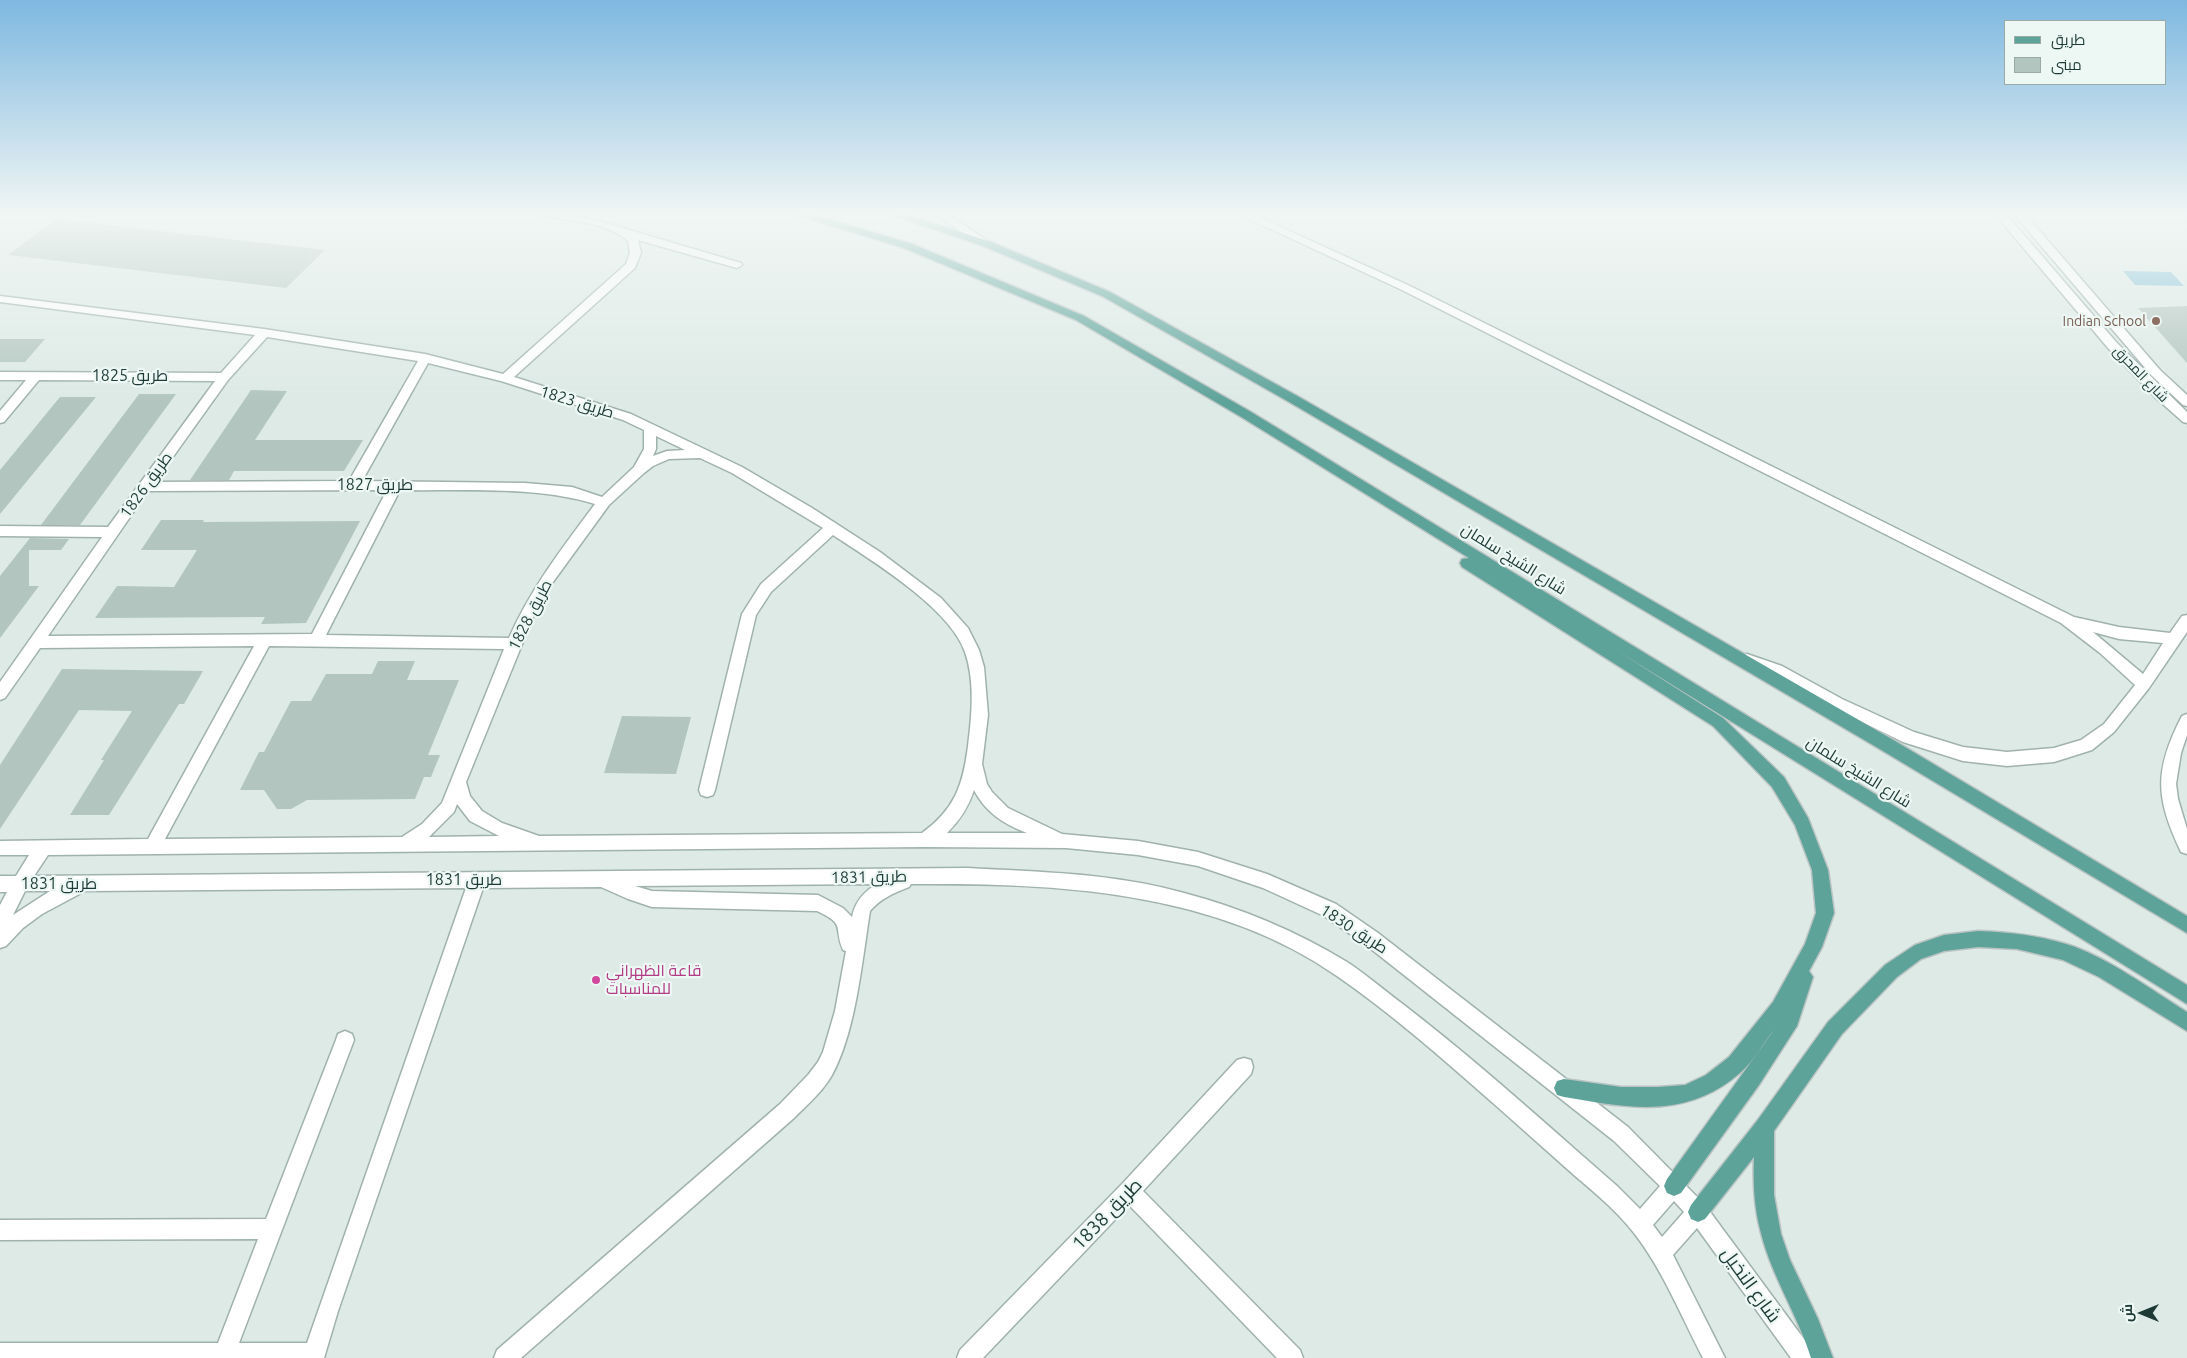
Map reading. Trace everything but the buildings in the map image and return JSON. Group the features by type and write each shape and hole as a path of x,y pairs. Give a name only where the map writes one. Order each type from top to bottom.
{"main road":[{"name":"شارع الشيخ سلمان","path":"981,276 1080,318 1247,415 2187,995"},
{"name":"شارع الشيخ سلمان","path":"1064,276 1106,294 1304,405 1884,743 2187,925"},
{"path":"1332,467 1354,491 1718,722 1778,782 1802,823 1820,870 1825,913 1791,1020 1752,1078 1674,1186"},
{"path":"1698,1212 1764,1128 1835,1028 1891,971 1915,953 1944,943 1978,939 2017,941 2066,952 2105,971 2187,1022"},
{"path":"1564,1088 1621,1097 1658,1097 1686,1094 1713,1082 1736,1064 1779,1008 1813,947"},
{"path":"1764,1128 1764,1196 1771,1235 1783,1267 1811,1323 1822,1358"}],"street":[{"path":"505,378 619,276"},
{"path":"1380,276 2066,619 2106,649 2144,684"},
{"name":"شارع المحرق","path":"2054,276 2127,361 2165,400 2187,419"},
{"name":"شارع المحرق","path":"2073,276 2156,373 2187,402"},
{"name":"طريق 1823","path":"0,299 264,333 425,358 505,378 626,417 745,475 875,556 936,602 963,632 972,650 977,666 980,715 974,763 962,802 953,816 926,840"},
{"name":"طريق 1826","path":"0,694 112,532 224,377 264,333"},
{"path":"353,485 425,358"},
{"name":"طريق 1825","path":"0,376 224,377"},
{"path":"0,419 36,376"},
{"name":"طريق 1828","path":"639,470 650,449 650,429"},
{"name":"طريق 1828","path":"402,846 422,833 448,807 529,609 548,578 604,502 639,470 657,458 667,455 704,454"},
{"path":"316,640 396,485"},
{"name":"طريق 1827","path":"144,487 396,485 525,488 572,492 604,502"},
{"path":"707,790 749,614 766,588 832,528"},
{"path":"0,532 112,532"},
{"path":"2066,619 2119,633 2174,639"},
{"path":"1737,657 1777,670 1838,703 1909,737 1963,754 2007,759 2054,755 2086,744 2109,728 2144,684 2187,620"},
{"path":"36,642 316,640 514,644"},
{"path":"152,848 264,641"},
{"path":"2187,720 2175,741 2168,768 2169,796 2177,829 2187,847"},
{"name":"طريق 1823","path":"974,763 980,786 986,798 996,809 1021,824 1066,841"},
{"path":"459,784 463,801 473,815 483,822 540,844"},
{"path":"0,848 926,840"},
{"name":"طريق 1830","path":"926,840 1066,841 1138,848 1198,859 1266,882 1330,910 1372,939 1621,1134 1698,1212"},
{"path":"0,922 20,884 43,848"},
{"path":"505,1358 788,1111 815,1082 825,1069 839,1032 849,983 859,916 867,900 881,889 929,876 1074,881 1132,889 1183,900 1240,918 1297,943 1342,969 1440,1044 1610,1193 1640,1224 1661,1253 1714,1358"},
{"name":"طريق 1831","path":"0,884 929,876"},
{"path":"604,879 634,894 652,899 818,903 835,910 846,924 850,935 849,983"},
{"path":"0,1354 313,1356 477,880"},
{"path":"0,940 10,927 33,909 85,884"},
{"path":"224,1355 345,1040"},
{"name":"طريق 1838","path":"968,1358 1129,1191 1244,1067"},
{"path":"1640,1224 1674,1186"},
{"path":"1129,1191 1292,1358"},
{"path":"1661,1253 1698,1212"},
{"name":"شارع النخيل","path":"1698,1212 1734,1259 1804,1358"},
{"path":"0,1230 272,1229"}],"water":[{"path":"2128,276 2175,276 2184,286 2135,285"}],"place":[{"name":"Indian School","path":"2156,321"},
{"name":"قاعة الظهراني للمناسبات","path":"596,980"}]}
